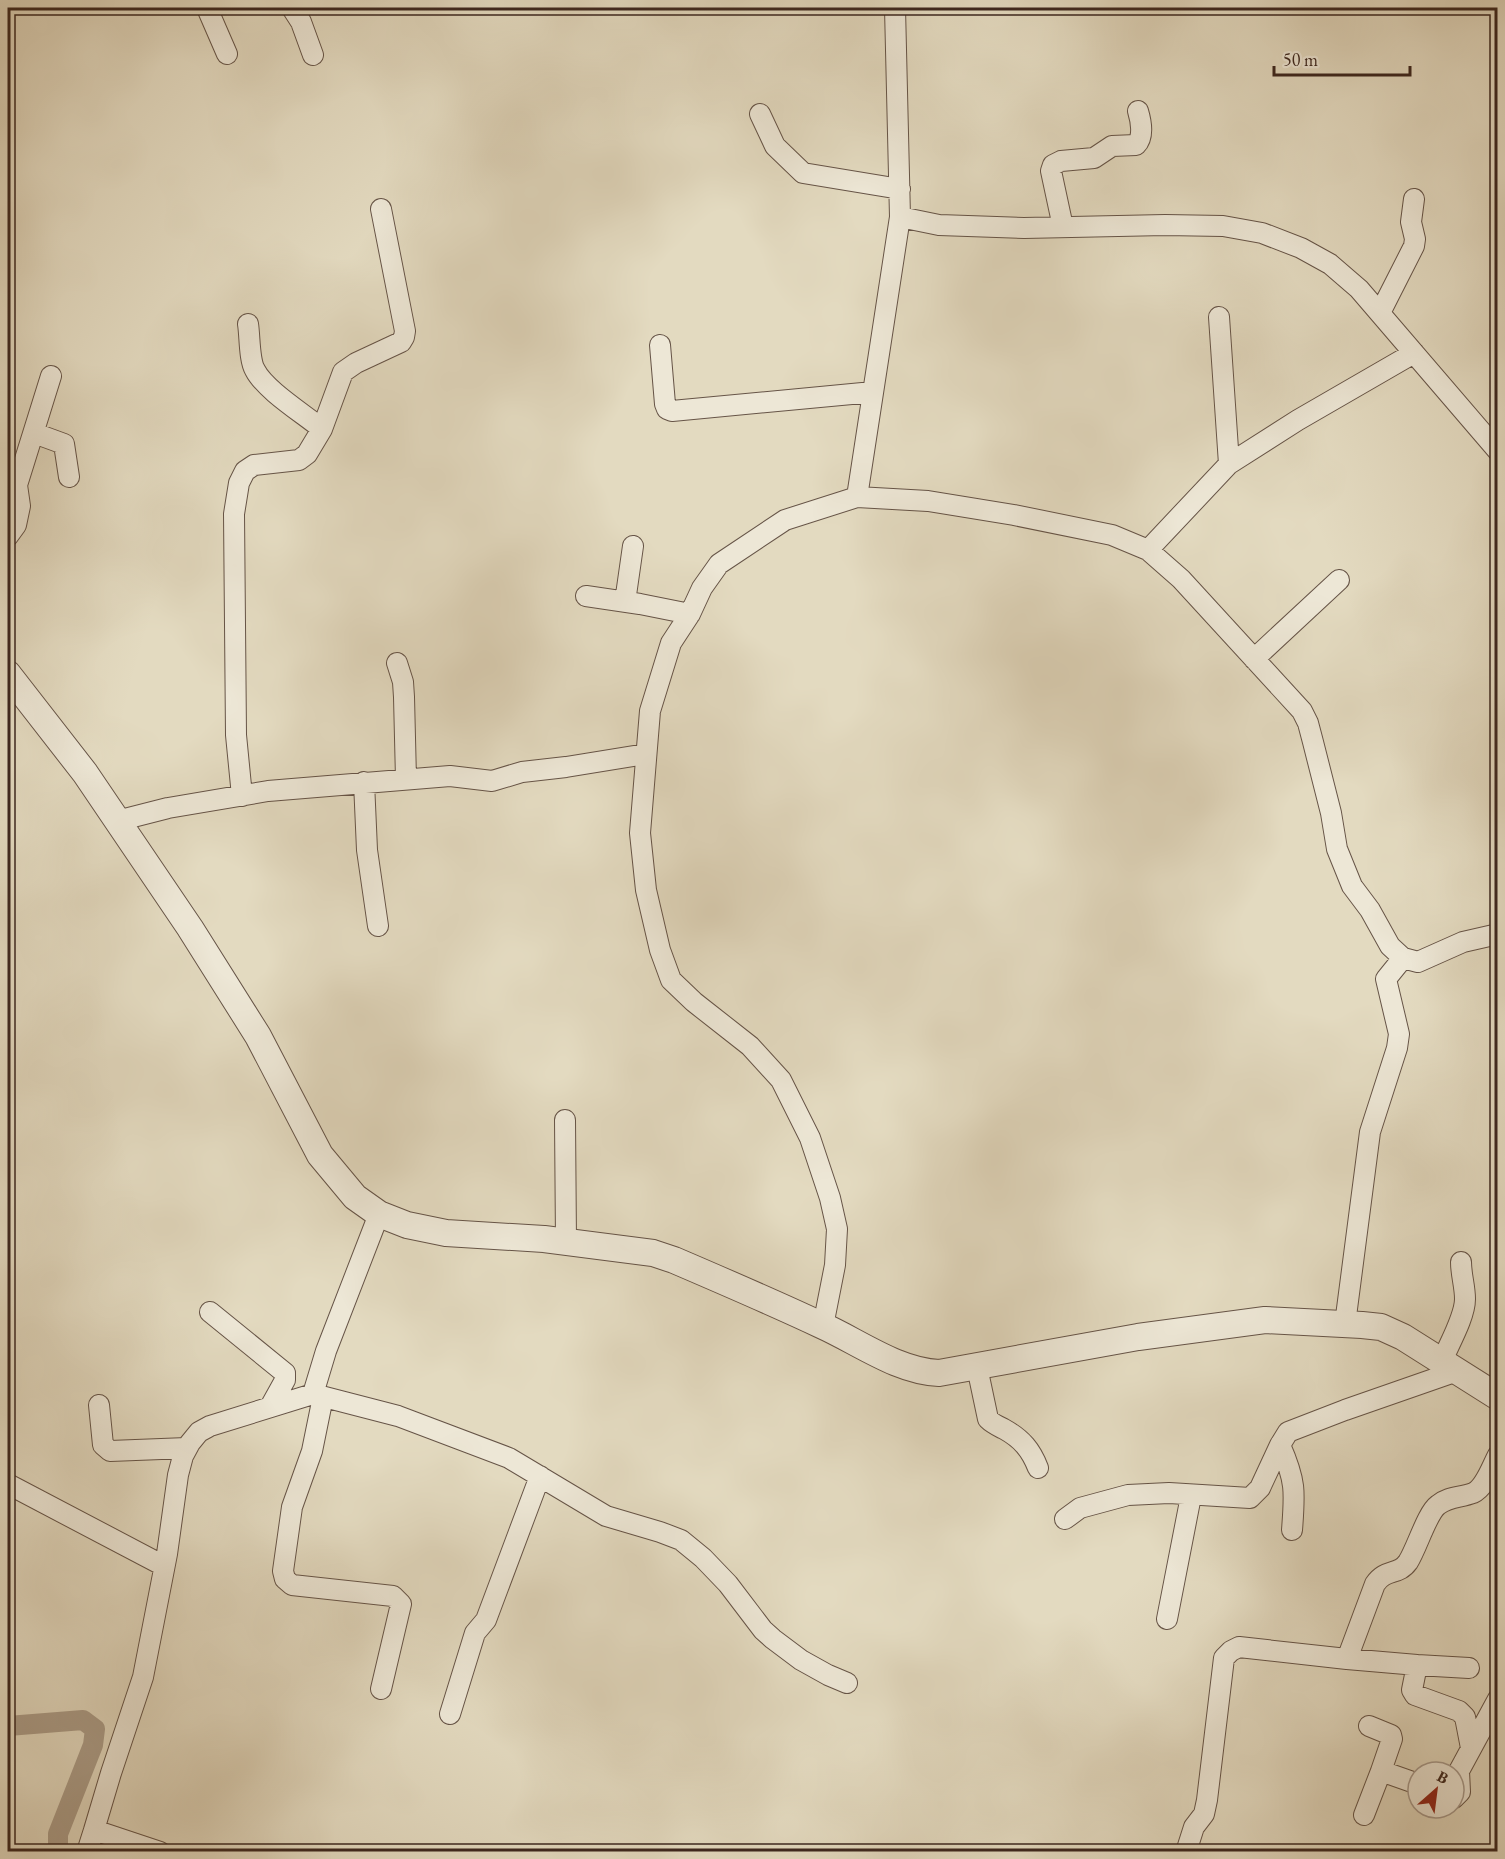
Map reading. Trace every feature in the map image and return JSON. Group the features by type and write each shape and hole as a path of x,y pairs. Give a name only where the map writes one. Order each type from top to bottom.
{"street":[{"path":"207,8 227,54"},
{"path":"292,8 301,22 313,55"},
{"path":"857,497 900,217 895,8"},
{"path":"1063,227 1051,171 1053,165 1061,160 1094,158 1112,146 1136,145 1141,139 1141,120 1138,111"},
{"path":"760,114 775,146 803,173 900,189"},
{"path":"1380,313 1414,246 1415,239 1411,222 1414,199"},
{"path":"242,796 236,735 234,514 239,483 244,471 254,465 299,460 307,454 322,429 343,372 356,363 401,342 404,338 405,332 381,209"},
{"path":"900,217 939,225 1223,226 1262,233 1301,248 1330,264 1359,289 1497,451"},
{"path":"1219,317 1229,464"},
{"path":"248,324 253,369 267,388 322,429"},
{"path":"660,345 665,404 667,409 672,411 873,392"},
{"path":"1148,550 1229,464 1298,420 1414,353"},
{"path":"8,536 15,525 20,506 17,486 51,376"},
{"path":"34,434 64,444 69,477"},
{"path":"823,1326 835,1265 837,1229 830,1197 810,1137 781,1080 750,1046 694,1002 671,980 660,950 646,890 640,833 650,711 671,643 690,614 702,588 719,564 785,520 857,497 928,501 1014,515 1112,535 1148,550 1181,579 1302,711 1308,723 1331,813 1337,849 1352,886 1370,910 1390,946 1403,958 1418,962 1463,942 1497,934"},
{"path":"625,602 633,546"},
{"path":"1254,659 1339,580"},
{"path":"586,596 690,614"},
{"path":"397,663 403,682 406,779"},
{"path":"8,675 85,773 190,928 258,1036 320,1155 355,1197 379,1214 407,1225 446,1233 566,1242 653,1253 674,1260 823,1326 907,1367 923,1372 939,1373 1138,1337 1265,1320 1381,1327 1403,1337 1497,1397"},
{"path":"117,820 168,808 268,791 450,776 492,781 522,772 646,754"},
{"path":"364,782 367,850 378,926"},
{"path":"1345,1324 1370,1132 1397,1048 1399,1034 1386,979 1403,958"},
{"path":"565,1120 566,1242"},
{"path":"379,1214 326,1352 318,1395 312,1451 292,1507 283,1571 285,1579 292,1585 393,1596 398,1599 401,1604 381,1689"},
{"path":"1450,1366 1465,1300 1461,1262"},
{"path":"210,1312 285,1373 285,1380 270,1407"},
{"path":"1065,1519 1080,1508 1128,1496 1169,1493 1250,1498 1260,1488 1288,1432 1450,1366"},
{"path":"977,1367 988,1419 1023,1442 1038,1468"},
{"path":"87,1851 143,1677 178,1475 187,1448 199,1432 210,1426 318,1395 398,1416 509,1458 606,1516 681,1540 703,1558 728,1584 763,1630 773,1639 801,1660 847,1683"},
{"path":"99,1405 105,1449 110,1451 187,1448"},
{"path":"1280,1445 1291,1469 1295,1489 1292,1530"},
{"path":"1347,1659 1375,1584 1381,1575 1400,1570 1408,1562 1436,1506 1451,1497 1474,1493 1483,1484 1497,1455"},
{"path":"450,1714 475,1633 486,1620 540,1476"},
{"path":"8,1484 164,1566"},
{"path":"1167,1619 1191,1496"},
{"path":"1186,1851 1194,1827 1204,1814 1224,1658 1231,1651 1239,1647 1347,1659 1469,1668"},
{"path":"1417,1665 1412,1690 1415,1695 1459,1711 1465,1716 1471,1748"},
{"path":"1465,1760 1497,1699"},
{"path":"1364,1815 1392,1739 1391,1735 1369,1726"},
{"path":"1381,1771 1406,1780"},
{"path":"94,1830 160,1851"}],"waterway":[{"path":"8,1726 83,1720 95,1729 93,1745 58,1834 58,1848 62,1852"}]}
